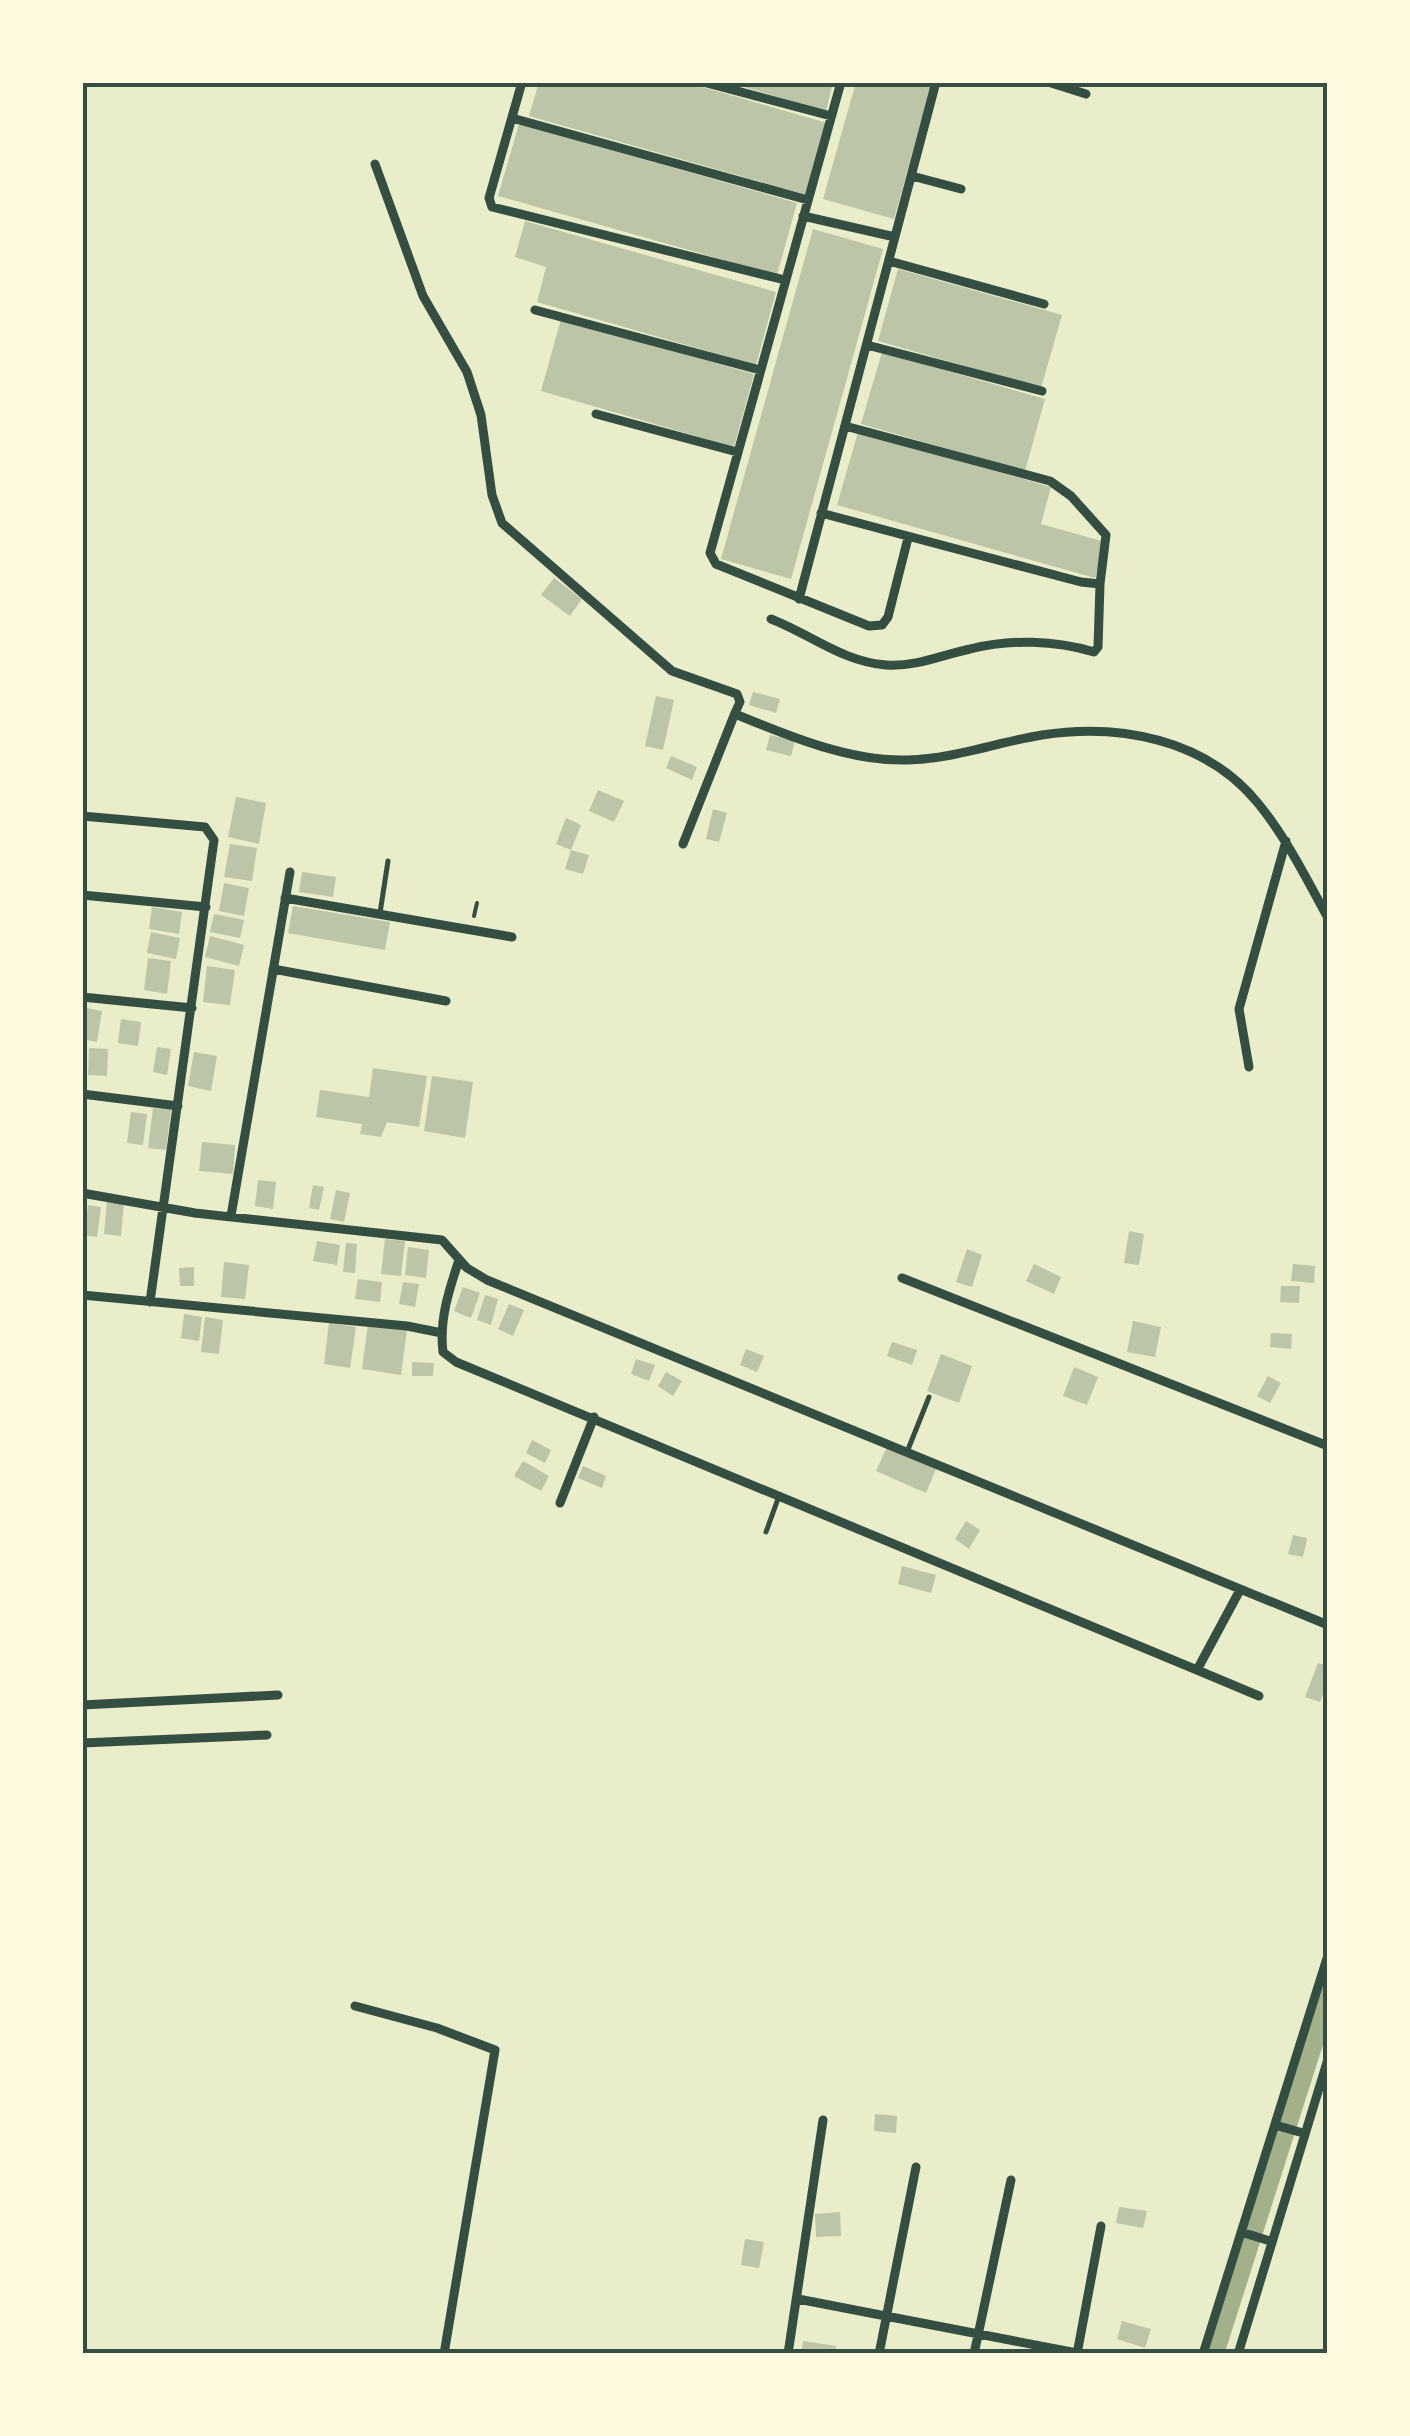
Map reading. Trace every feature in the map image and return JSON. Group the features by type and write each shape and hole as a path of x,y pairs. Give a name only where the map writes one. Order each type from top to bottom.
{"street":[{"path":"522,82 489,198 492,207 785,280"},
{"path":"703,82 831,116"},
{"path":"841,82 713,537 712,560 798,599 869,626 882,625 888,618 908,538"},
{"path":"798,599 936,82"},
{"path":"1048,82 1086,94"},
{"path":"512,118 808,200"},
{"path":"375,164 423,296 467,372 481,415 492,495 502,523 672,671 737,694 740,702 683,844"},
{"path":"912,176 961,189"},
{"path":"803,216 896,237"},
{"path":"888,262 1044,304"},
{"path":"534,310 760,370"},
{"path":"867,345 1042,391"},
{"path":"596,414 737,452"},
{"path":"771,620 847,657 884,665 920,664 973,648 1020,643 1062,643 1094,652 1098,647 1106,535 1071,496 1050,481 845,426"},
{"path":"822,512 908,538 1100,584"},
{"path":"735,714 829,748 882,759 935,758 1060,732 1099,729 1128,732 1194,753 1234,779 1256,800 1286,841 1328,918"},
{"path":"82,816 205,827 214,840 150,1302"},
{"path":"1249,1067 1238,1009 1286,841"},
{"path":"232,1216 290,872"},
{"path":"82,895 206,907"},
{"path":"285,898 512,936"},
{"path":"273,969 446,1001"},
{"path":"82,996 192,1008"},
{"path":"82,1094 178,1106"},
{"path":"82,1193 232,1216 442,1240 459,1260 487,1280 1328,1624"},
{"path":"459,1260 446,1301 442,1333 444,1352 456,1362 1260,1696"},
{"path":"902,1278 1328,1446"},
{"path":"82,1294 408,1326 442,1333"},
{"path":"560,1503 594,1418"},
{"path":"1197,1670 1240,1590"},
{"path":"82,1704 278,1694"},
{"path":"82,1743 267,1735"},
{"path":"1203,2354 1278,2126 1328,1955"},
{"path":"356,2006 437,2028 495,2050 444,2354"},
{"path":"1238,2354 1267,2240 1328,2059"},
{"path":"788,2354 823,2120"},
{"path":"1278,2126 1301,2132"},
{"path":"879,2354 916,2167"},
{"path":"974,2354 1011,2180"},
{"path":"798,2299 1079,2353 1100,2226"},
{"path":"1243,2232 1267,2240"}],"lane":[{"path":"380,916 388,860"},
{"path":"907,1452 929,1397"},
{"path":"766,1532 780,1496"}],"building":[{"path":"539,82 685,82 827,123 807,195 529,116"},
{"path":"727,82 833,82 826,111"},
{"path":"856,82 932,82 894,219 823,199"},
{"path":"519,124 797,203 777,275 498,196"},
{"path":"525,221 776,292 756,365 537,302 546,267 515,257"},
{"path":"813,229 883,249 791,579 721,559"},
{"path":"898,269 1062,315 1041,388 878,341"},
{"path":"561,319 754,374 734,447 541,391"},
{"path":"882,352 1045,399 1025,471 861,424"},
{"path":"858,432 1051,487 1041,524 1105,542 1095,578 837,505"},
{"path":"554,578 582,599 570,616 541,595"},
{"path":"753,692 780,699 776,713 749,705"},
{"path":"656,696 674,700 663,750 645,746"},
{"path":"770,735 795,741 791,756 766,750"},
{"path":"671,756 697,767 692,780 666,768"},
{"path":"598,790 624,801 614,822 589,811"},
{"path":"236,797 266,803 259,844 228,837"},
{"path":"713,809 727,813 719,842 706,839"},
{"path":"566,818 581,825 571,850 556,844"},
{"path":"230,844 257,848 252,881 224,877"},
{"path":"571,850 589,855 583,874 565,869"},
{"path":"302,872 336,877 333,897 299,892"},
{"path":"224,883 249,888 244,916 219,911"},
{"path":"293,906 390,922 385,950 288,933"},
{"path":"152,907 182,912 179,934 149,929"},
{"path":"214,914 244,920 240,938 210,932"},
{"path":"151,932 180,938 176,959 147,953"},
{"path":"210,936 244,945 239,966 205,957"},
{"path":"148,958 171,961 167,994 144,990"},
{"path":"207,966 235,970 230,1005 203,1002"},
{"path":"87,1008 102,1011 97,1042 82,1039"},
{"path":"121,1019 141,1022 138,1046 118,1043"},
{"path":"157,1047 171,1049 167,1075 153,1072"},
{"path":"89,1048 108,1049 107,1076 88,1075"},
{"path":"194,1052 217,1056 211,1091 188,1086"},
{"path":"373,1068 427,1076 419,1127 387,1122 381,1137 360,1134 362,1124 316,1117 320,1090 369,1097"},
{"path":"432,1076 473,1082 465,1138 424,1131"},
{"path":"153,1108 171,1110 166,1150 148,1148"},
{"path":"131,1112 147,1114 143,1145 127,1143"},
{"path":"202,1142 235,1145 233,1174 199,1171"},
{"path":"258,1180 276,1182 273,1209 255,1206"},
{"path":"313,1185 324,1187 319,1210 309,1208"},
{"path":"336,1190 350,1193 344,1222 330,1219"},
{"path":"107,1200 124,1202 121,1236 104,1234"},
{"path":"88,1205 101,1207 97,1237 85,1235"},
{"path":"1129,1231 1144,1234 1139,1265 1124,1263"},
{"path":"385,1239 405,1241 401,1276 381,1274"},
{"path":"317,1241 340,1245 337,1265 313,1261"},
{"path":"346,1243 357,1244 355,1273 343,1272"},
{"path":"408,1247 429,1250 426,1278 405,1275"},
{"path":"967,1249 982,1255 972,1287 956,1282"},
{"path":"224,1262 249,1265 245,1299 221,1297"},
{"path":"1034,1264 1061,1277 1054,1294 1026,1281"},
{"path":"1293,1264 1315,1266 1314,1283 1291,1281"},
{"path":"194,1267 194,1286 180,1286 179,1268"},
{"path":"358,1279 382,1282 380,1302 355,1299"},
{"path":"403,1282 419,1284 415,1307 399,1304"},
{"path":"1281,1286 1300,1286 1299,1303 1280,1302"},
{"path":"463,1287 480,1293 471,1318 454,1311"},
{"path":"485,1295 498,1299 491,1325 477,1320"},
{"path":"509,1304 524,1310 513,1336 498,1329"},
{"path":"184,1314 202,1317 199,1341 181,1338"},
{"path":"205,1317 223,1320 219,1354 201,1352"},
{"path":"1133,1321 1161,1327 1155,1357 1127,1352"},
{"path":"329,1323 356,1327 350,1368 324,1364"},
{"path":"368,1324 407,1330 401,1375 362,1369"},
{"path":"1271,1333 1292,1334 1291,1349 1270,1347"},
{"path":"892,1342 917,1350 912,1365 887,1356"},
{"path":"746,1349 764,1356 757,1372 740,1365"},
{"path":"941,1354 972,1366 959,1403 927,1391"},
{"path":"636,1359 655,1365 649,1381 631,1374"},
{"path":"412,1362 434,1363 433,1376 412,1376"},
{"path":"1074,1367 1098,1377 1087,1405 1063,1396"},
{"path":"666,1372 682,1381 673,1396 658,1386"},
{"path":"1268,1376 1281,1383 1270,1403 1257,1396"},
{"path":"532,1440 551,1450 545,1463 526,1453"},
{"path":"887,1447 936,1469 926,1493 876,1471"},
{"path":"523,1461 549,1476 541,1491 514,1476"},
{"path":"583,1466 606,1476 602,1488 578,1478"},
{"path":"966,1521 980,1530 969,1549 955,1539"},
{"path":"1293,1535 1307,1538 1303,1557 1288,1554"},
{"path":"902,1566 936,1575 931,1593 898,1584"},
{"path":"1318,1663 1328,1666 1328,1681 1320,1702 1305,1697"},
{"path":"875,2114 897,2116 896,2133 874,2131"},
{"path":"1119,2207 1147,2211 1143,2228 1116,2223"},
{"path":"840,2212 841,2236 816,2237 815,2214"},
{"path":"745,2239 764,2242 759,2268 741,2265"},
{"path":"1122,2321 1151,2329 1145,2348 1117,2339"},
{"path":"803,2341 836,2346 835,2354 801,2354"}],"waterway":[{"path":"1214,2354 1328,1996"}]}
